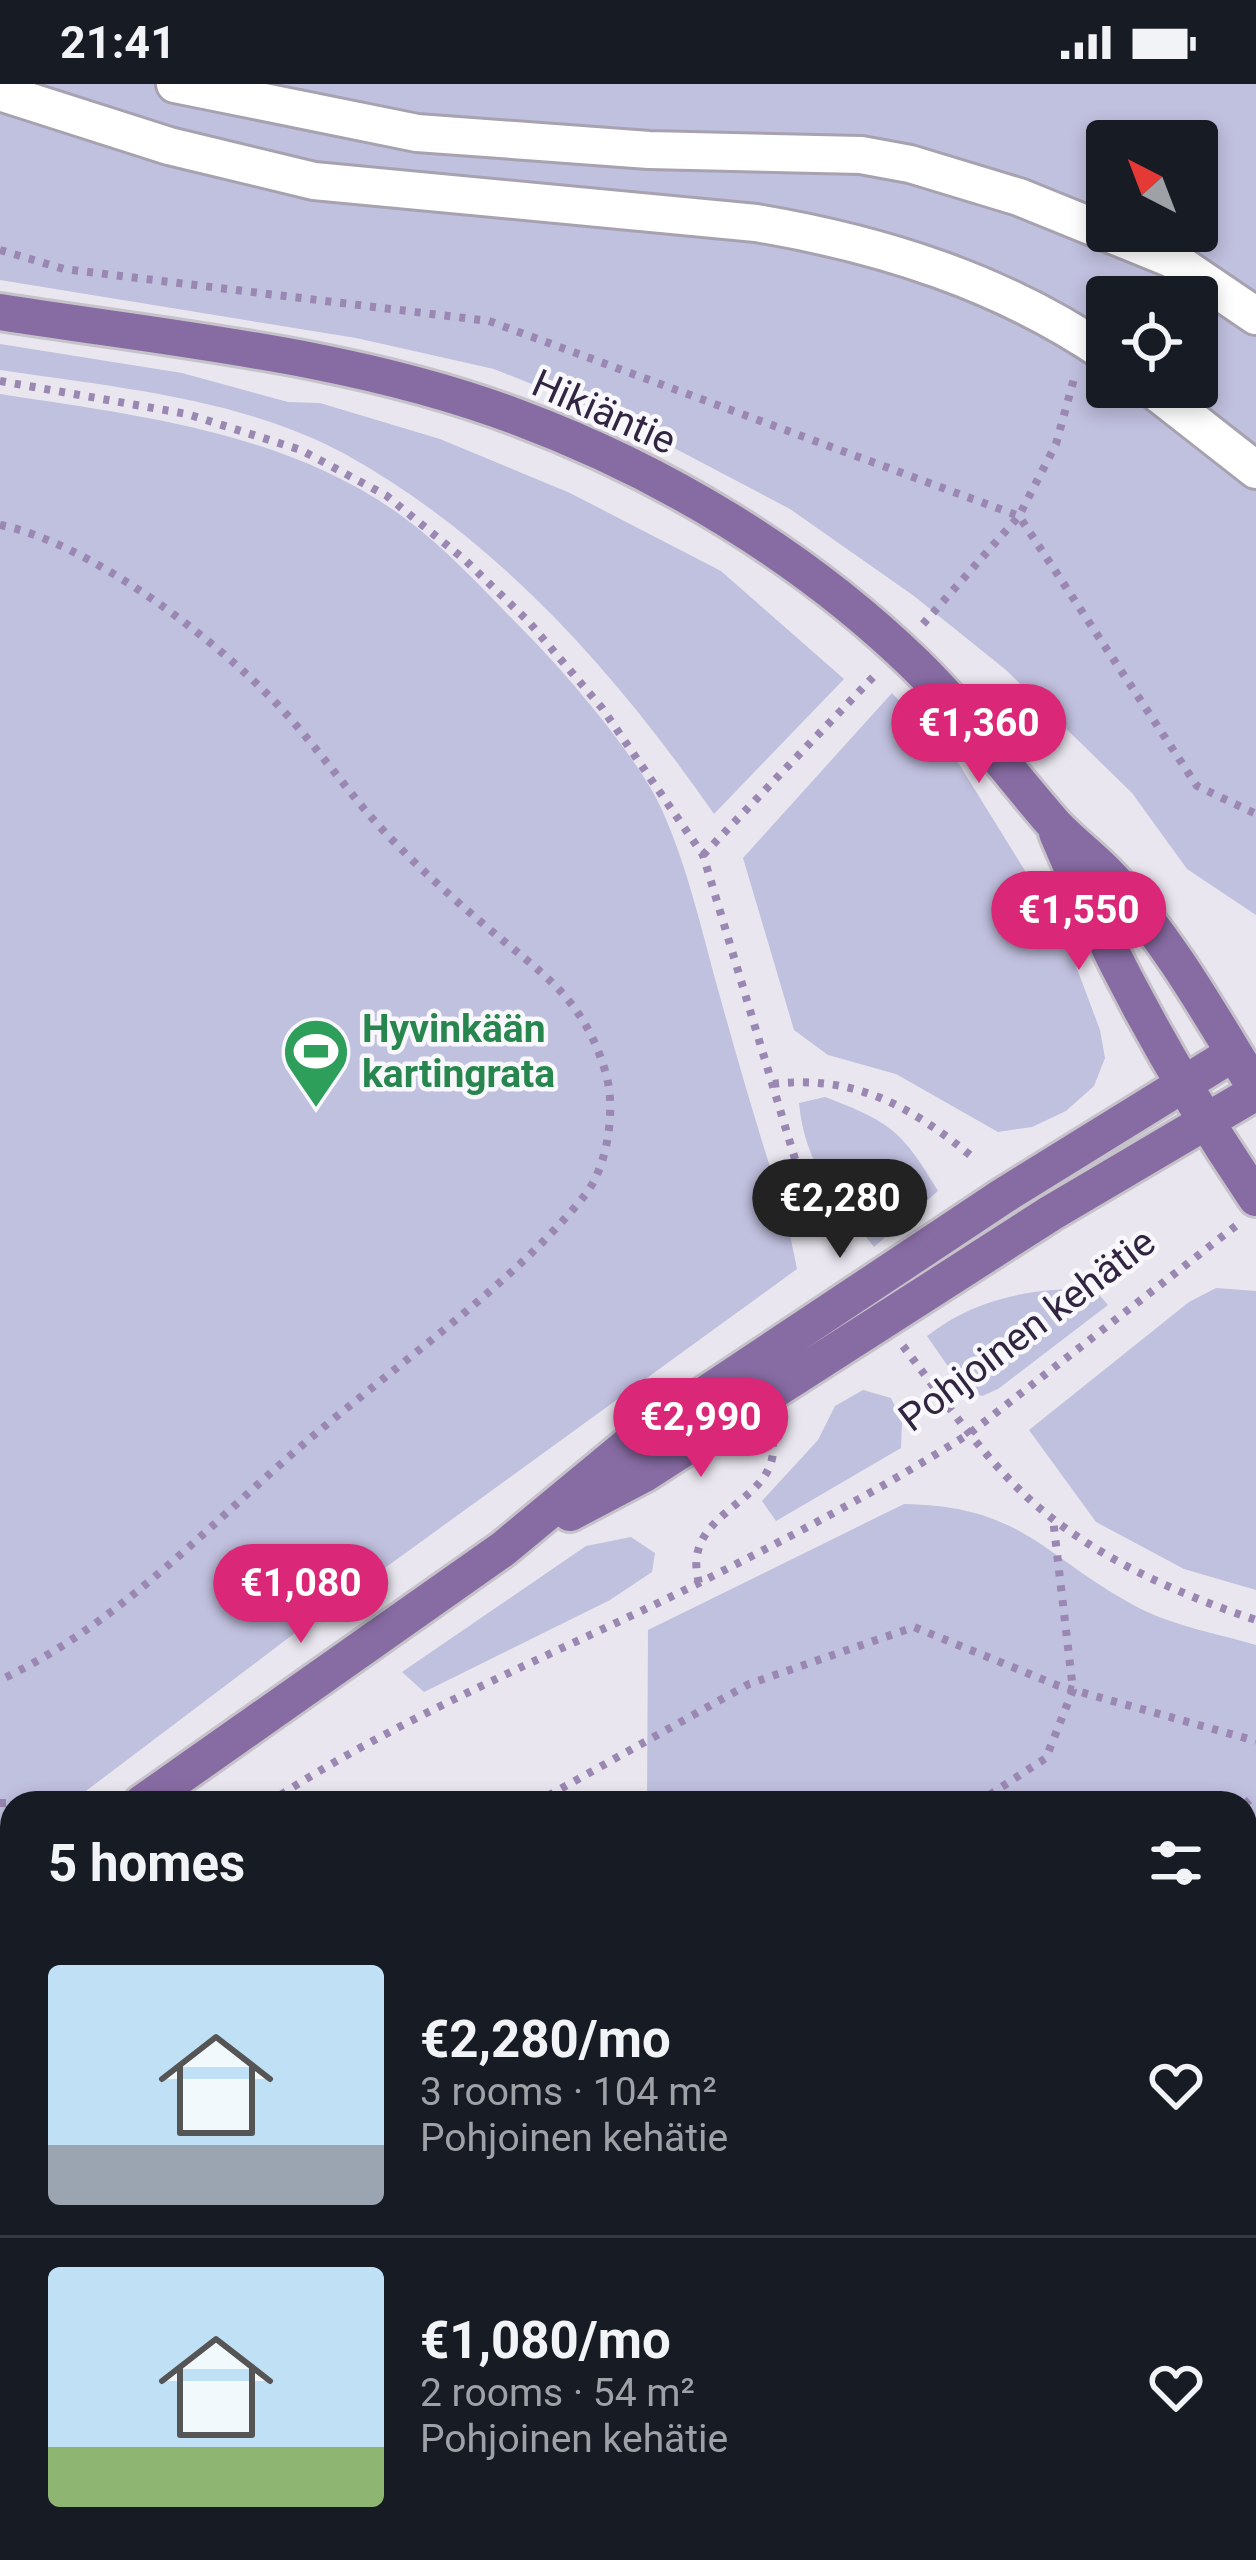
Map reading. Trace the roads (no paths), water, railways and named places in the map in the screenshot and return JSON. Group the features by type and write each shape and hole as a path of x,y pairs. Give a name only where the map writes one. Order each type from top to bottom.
{"main road":[{"name":"Hikiäntie","path":"0,312 214,346 436,391 514,416 620,462 727,519 858,614 967,718 1054,824 1125,895 1245,1046 1256,1090"},
{"name":"Hikiäntie","path":"1054,824 1127,991 1205,1122 1249,1210"},
{"name":"Pohjoinen kehätie","path":"159,1791 503,1549 626,1447 1003,1196 1245,1046"},
{"name":"Pohjoinen kehätie","path":"503,1549 644,1474 1052,1213 1256,1090"}],"street":[{"path":"175,84 417,133 577,147 861,155 910,164 1018,197 1172,259 1256,316"},
{"path":"0,92 169,146 314,181 756,223 815,233 915,260 990,290 1086,342"},
{"path":"1177,408 1256,470"}],"place":[{"name":"Hyvinkään kartingrata","path":"316,1110"}]}
